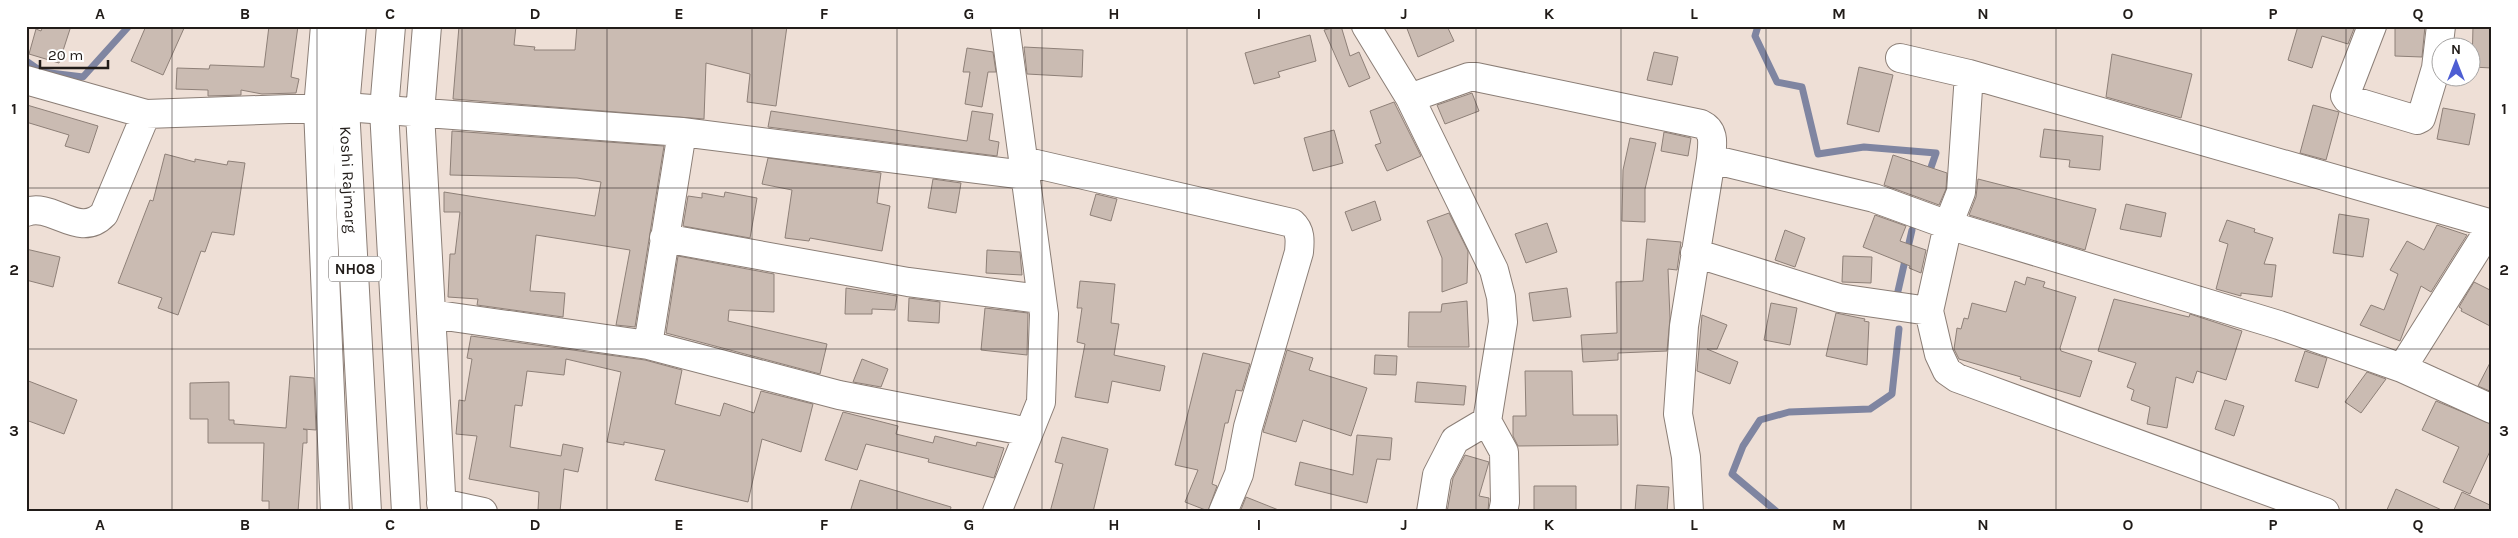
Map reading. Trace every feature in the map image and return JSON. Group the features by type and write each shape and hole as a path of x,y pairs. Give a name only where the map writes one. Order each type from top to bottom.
{"street":[{"path":"326,26 318,108 335,512"},
{"name":"Koshi Rajmarg","path":"352,26 345,107 367,512"},
{"name":"NH08","path":"391,26 384,110 406,512"},
{"path":"427,26 420,112 442,507 483,512"},
{"path":"997,512 1041,402 1044,314 1040,299 1005,26"},
{"path":"1366,26 1410,98 1494,270 1501,298 1503,322 1487,421 1504,452 1505,502 1503,512"},
{"path":"2372,26 2345,96 2347,99 2417,120 2421,118 2436,68 2441,26"},
{"path":"1900,58 1969,74 2492,224 2402,368"},
{"path":"1969,74 1960,192 1948,225 1929,311 1939,354 1947,370 1957,378 2325,512"},
{"path":"1410,98 1469,77 1701,124 1707,127 1712,136 1711,159 1684,326 1678,414 1686,457 1689,512"},
{"path":"26,80 146,114 345,107 682,132 1024,168 1292,223 1300,236 1299,252 1248,427 1239,474 1223,512"},
{"path":"26,212 37,210 78,224 98,221 104,214 146,114"},
{"path":"648,345 682,132"},
{"path":"1711,159 1874,198 1948,225 2279,325 2402,368 2492,410"},
{"path":"664,238 908,282 1040,299"},
{"path":"1695,253 1840,298 1929,311"},
{"path":"431,314 648,345 839,395 1029,432"},
{"path":"1432,512 1437,475 1455,440 1487,421"}],"building":[{"path":"43,26 71,26 59,63 29,54 36,29 41,31"},
{"path":"146,26 185,26 163,75 131,61"},
{"path":"269,26 298,26 291,77 299,79 296,93 262,94 241,90 241,95 208,96 208,90 176,89 177,68 209,69 210,65 264,67"},
{"path":"459,26 516,26 514,45 535,47 534,50 575,50 577,26 787,26 776,106 747,102 750,74 706,63 704,119 453,99"},
{"path":"1341,26 1350,56 1359,52 1370,78 1349,87 1324,30"},
{"path":"1406,26 1447,26 1454,41 1418,57"},
{"path":"2298,26 2355,26 2348,44 2322,36 2312,68 2288,60"},
{"path":"2395,26 2425,26 2422,57 2395,56"},
{"path":"2473,26 2492,26 2492,68 2480,67 2480,38 2473,38"},
{"path":"1310,35 1316,61 1278,72 1280,77 1254,84 1245,53"},
{"path":"1024,47 1083,50 1082,77 1027,74"},
{"path":"967,48 993,52 996,72 988,72 982,107 965,104 970,72 963,72"},
{"path":"1654,52 1678,57 1672,85 1647,80"},
{"path":"2112,54 2192,74 2181,118 2106,97"},
{"path":"1859,67 1893,75 1879,132 1847,124"},
{"path":"1472,93 1479,111 1445,124 1437,105"},
{"path":"1394,102 1421,156 1387,171 1375,145 1381,143 1370,111"},
{"path":"27,105 98,126 89,153 65,146 69,135 26,122"},
{"path":"2313,105 2339,112 2326,160 2300,153"},
{"path":"2443,108 2475,114 2469,145 2437,139"},
{"path":"771,111 967,141 972,111 993,114 989,140 999,142 997,156 768,127"},
{"path":"2044,129 2103,136 2100,170 2069,167 2070,160 2040,157"},
{"path":"1334,130 1343,163 1313,171 1304,138"},
{"path":"452,131 664,146 635,327 616,325 630,250 536,235 530,291 565,293 563,317 477,305 478,299 448,297 450,254 455,254 460,212 444,212 444,192 595,216 601,182 577,178 450,175"},
{"path":"1664,132 1691,138 1688,156 1661,151"},
{"path":"1630,138 1656,143 1645,189 1645,222 1622,221 1623,170"},
{"path":"165,154 195,162 195,159 227,165 228,161 245,163 234,235 212,232 205,252 201,251 178,315 158,308 162,298 118,283 150,200 153,201"},
{"path":"1893,155 1947,173 1946,189 1939,205 1884,185"},
{"path":"768,158 881,173 877,203 890,206 882,251 810,238 809,241 785,238 792,190 762,184"},
{"path":"933,179 961,183 956,213 928,208"},
{"path":"1978,179 2096,209 2085,250 1969,215 1976,197"},
{"path":"725,192 757,198 750,238 683,226 688,196 702,198 702,193 724,197"},
{"path":"1096,194 1117,199 1111,221 1090,215"},
{"path":"1375,201 1381,220 1352,231 1345,212"},
{"path":"2126,204 2166,213 2161,237 2120,229"},
{"path":"1449,213 1468,251 1467,283 1442,292 1442,258 1427,221"},
{"path":"2339,214 2369,219 2363,257 2333,253"},
{"path":"1875,215 1906,226 1900,241 1926,250 1921,273 1909,268 1910,266 1863,247"},
{"path":"2227,220 2255,229 2254,232 2273,238 2264,264 2276,265 2272,297 2241,293 2241,296 2216,289 2228,244 2219,241"},
{"path":"1547,223 1557,252 1526,263 1515,234"},
{"path":"2437,225 2467,235 2431,292 2421,286 2400,341 2360,325 2371,305 2384,310 2398,274 2390,270 2407,241 2424,250"},
{"path":"1785,230 1805,238 1795,267 1775,260"},
{"path":"1647,239 1681,242 1677,270 1668,269 1670,318 1667,351 1618,353 1618,360 1583,362 1581,335 1617,333 1616,282 1643,281"},
{"path":"26,249 60,257 53,287 26,280"},
{"path":"987,250 1020,252 1022,275 986,273"},
{"path":"678,256 774,274 774,312 729,310 728,321 827,344 820,374 666,333"},
{"path":"1843,256 1872,257 1871,283 1842,282"},
{"path":"2027,277 2045,282 2043,287 2076,297 2060,348 2061,351 2092,361 2080,397 1959,359 1954,349 1957,328 1961,329 1964,318 1968,319 1972,303 2006,312 2015,281 2025,285"},
{"path":"1080,281 1115,284 1111,323 1119,324 1114,355 1165,366 1160,391 1112,381 1108,403 1075,397 1085,344 1077,342 1082,308 1077,308"},
{"path":"2474,282 2492,291 2492,327 2461,311 2462,309 2459,307"},
{"path":"846,288 897,296 895,310 872,309 872,314 845,314"},
{"path":"1567,288 1571,317 1533,321 1529,293"},
{"path":"909,298 940,302 939,323 908,321"},
{"path":"2114,299 2189,317 2190,314 2242,331 2226,380 2197,371 2193,383 2176,377 2167,428 2147,424 2150,407 2131,400 2134,390 2127,387 2136,363 2098,351"},
{"path":"1467,301 1469,347 1408,347 1409,312 1441,312 1442,304"},
{"path":"1771,303 1797,308 1790,345 1764,340"},
{"path":"985,308 1028,313 1027,355 981,350"},
{"path":"1836,313 1865,319 1864,321 1869,322 1867,365 1826,356"},
{"path":"1702,315 1727,325 1717,349 1707,349 1738,362 1730,384 1697,371"},
{"path":"471,336 645,360 682,370 675,404 720,416 724,403 754,413 761,391 813,404 801,452 762,439 748,502 655,480 665,450 624,442 624,445 607,442 621,372 566,359 564,375 527,371 522,406 515,405 510,447 561,456 563,444 583,448 578,472 564,469 560,512 538,510 539,492 469,479 477,436 456,434 459,400 465,401 472,359 467,358"},
{"path":"1287,350 1313,358 1309,370 1367,388 1351,436 1303,420 1296,442 1263,432"},
{"path":"2305,351 2327,358 2318,388 2295,381"},
{"path":"1203,353 1250,364 1242,391 1236,390 1228,423 1225,423 1212,484 1217,486 1208,511 1185,502 1198,470 1175,465"},
{"path":"1375,355 1397,356 1396,375 1374,374"},
{"path":"862,359 888,369 881,387 853,382"},
{"path":"2492,359 2492,392 2478,386"},
{"path":"1525,371 1572,371 1573,415 1617,415 1618,445 1518,446 1513,436 1513,416 1526,416"},
{"path":"2367,372 2386,379 2361,413 2345,402"},
{"path":"290,376 314,378 316,430 303,429 307,430 307,443 303,443 298,512 269,512 269,501 262,501 264,443 208,443 208,419 190,419 190,383 229,382 229,420 234,420 234,424 286,428"},
{"path":"26,380 77,400 64,434 26,420"},
{"path":"1417,382 1466,386 1464,405 1415,402"},
{"path":"2225,400 2244,406 2234,436 2215,429"},
{"path":"2436,401 2492,424 2492,447 2470,494 2443,482 2459,447 2422,430"},
{"path":"843,412 898,426 896,434 933,443 935,436 976,446 977,442 1004,448 994,478 928,462 929,459 866,444 857,470 825,460"},
{"path":"1357,435 1392,438 1390,460 1377,459 1367,503 1295,485 1300,462 1353,475"},
{"path":"1062,437 1108,449 1093,512 1050,512 1063,464 1055,462"},
{"path":"1465,455 1489,462 1479,496 1489,498 1488,512 1447,512 1453,478"},
{"path":"860,480 951,507 950,512 850,512"},
{"path":"1637,485 1669,487 1667,512 1635,512"},
{"path":"1534,486 1576,486 1576,512 1534,512"},
{"path":"2396,489 2446,512 2386,512"},
{"path":"2462,492 2492,506 2492,512 2453,512"},
{"path":"1246,497 1281,511 1281,512 1240,512"}],"waterway":[{"path":"26,61 42,72 83,77 129,26"},
{"path":"1758,26 1755,36 1777,82 1802,87 1818,154 1864,147 1936,153 1928,176"},
{"path":"1898,291 1912,230"},
{"path":"1777,512 1732,474 1743,446 1760,420 1789,412 1870,409 1892,394 1899,329"}]}
